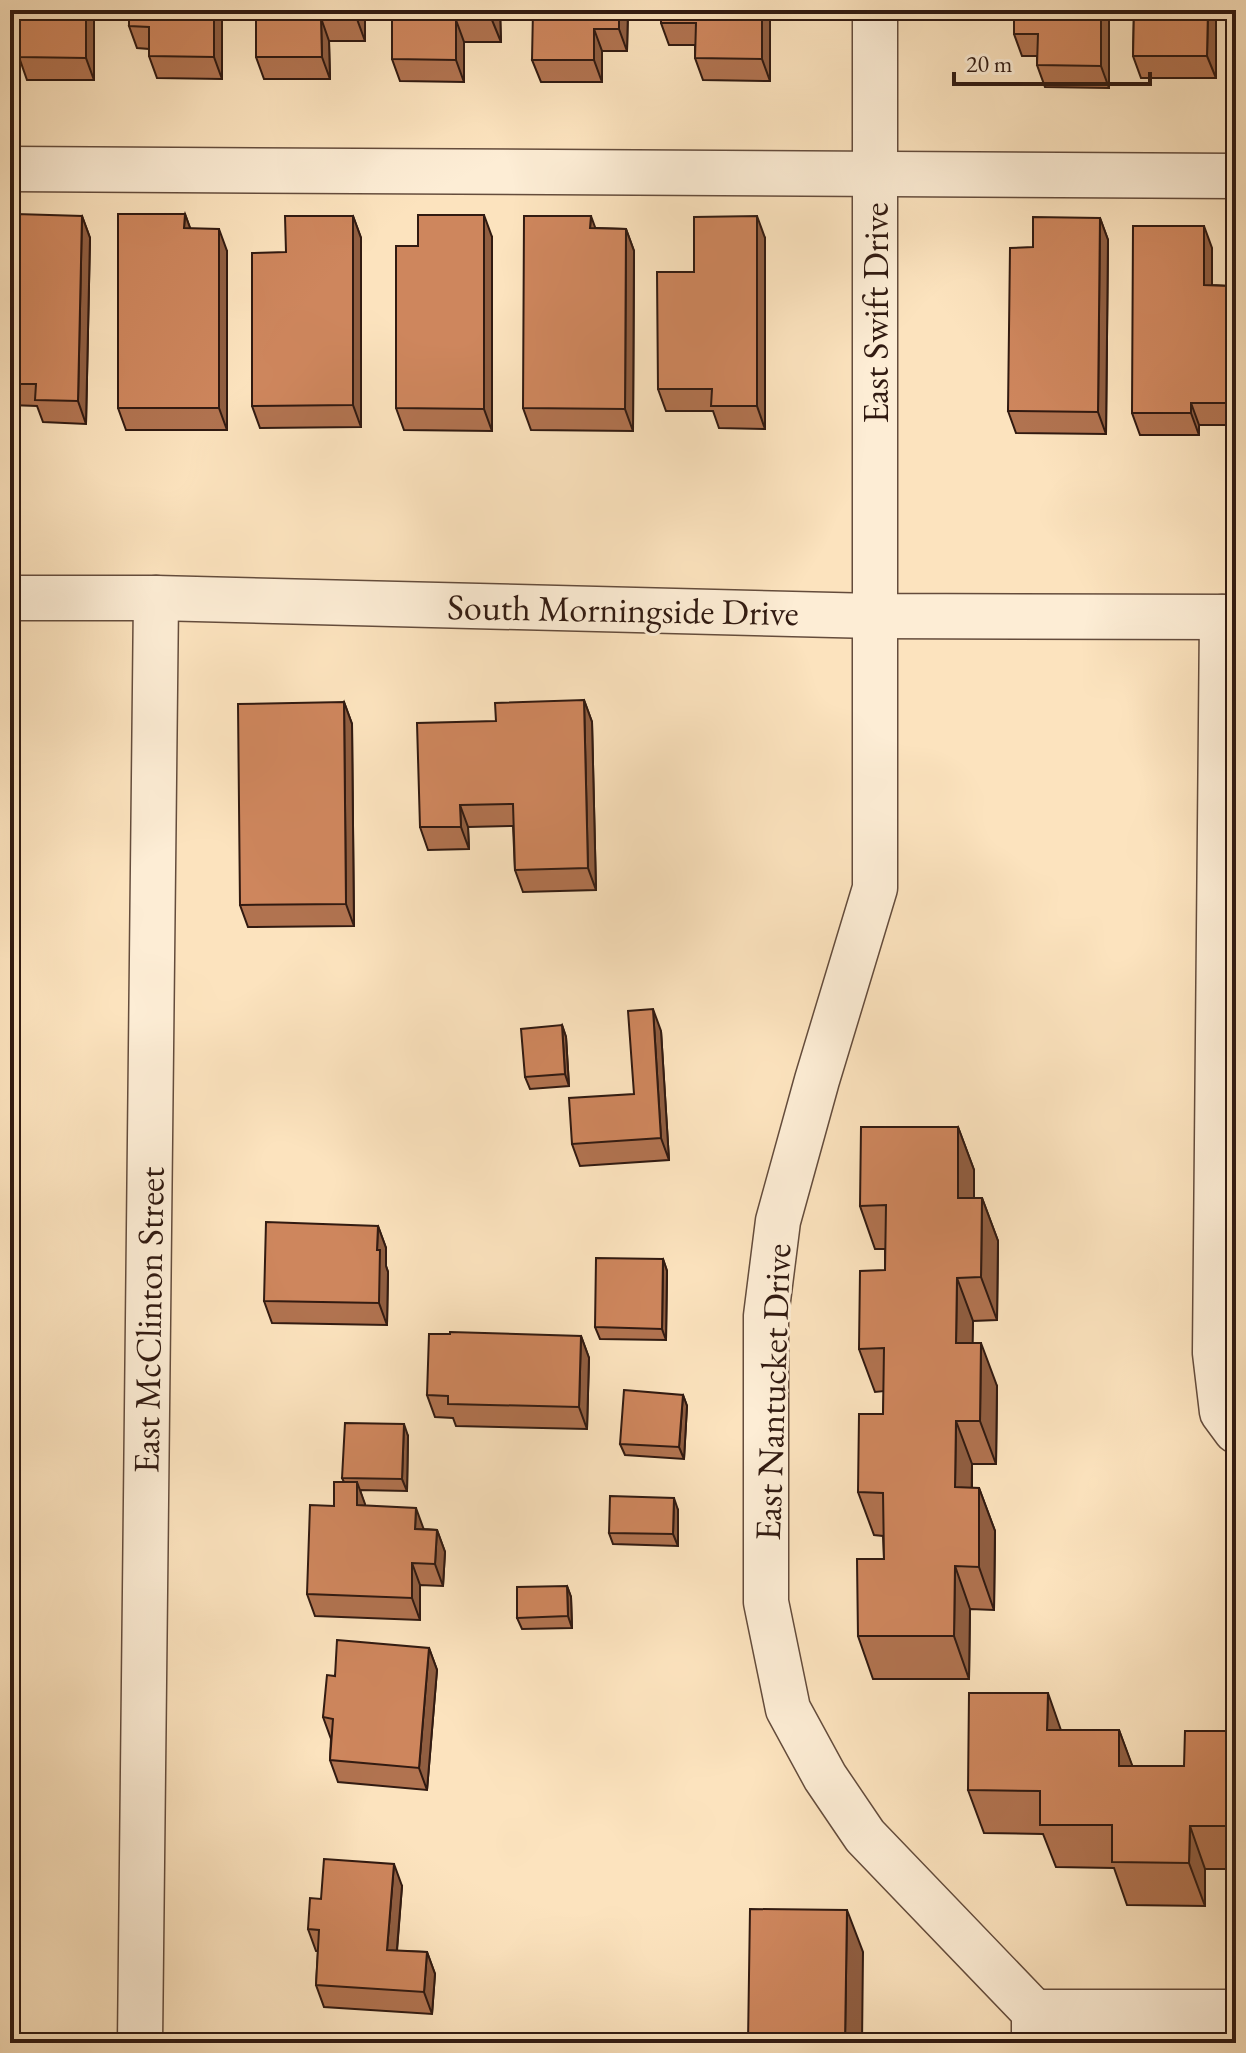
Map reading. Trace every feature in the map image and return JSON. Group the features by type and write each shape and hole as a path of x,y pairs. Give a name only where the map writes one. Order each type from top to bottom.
{"street":[{"name":"East Swift Drive","path":"874,616 875,10"},
{"path":"10,169 1236,176"},
{"name":"South Morningside Drive","path":"10,598 156,598 874,616 1229,617"},
{"name":"East McClinton Street","path":"140,2043 156,598"},
{"name":"East Nantucket Drive","path":"874,616 875,888 778,1221 766,1316 766,1602 788,1709 825,1777 865,1836 1034,2027"},
{"path":"1229,617 1215,1353 1222,1412 1236,1431"},
{"path":"1034,2027 1236,2012"}],"building":[{"path":"10,10 86,10 86,58 19,57 20,19 10,19"},
{"path":"129,10 214,10 214,57 149,56 149,27 129,26"},
{"path":"256,10 357,10 357,19 321,18 322,57 256,57"},
{"path":"392,10 492,10 492,20 456,20 456,60 392,59"},
{"path":"533,10 619,10 619,29 594,29 594,60 532,60"},
{"path":"661,10 762,10 762,59 695,58 696,23 661,23"},
{"path":"1014,10 1101,10 1101,66 1037,65 1038,34 1014,34"},
{"path":"1134,10 1208,10 1207,56 1133,56"},
{"path":"16,214 82,216 78,401 35,400 36,384 10,384 10,267 15,268"},
{"path":"118,214 185,214 184,228 219,229 219,408 118,408"},
{"path":"418,215 484,215 484,409 396,408 396,246 418,246"},
{"path":"285,216 353,216 353,405 252,406 252,253 286,252"},
{"path":"524,216 591,216 590,228 626,229 625,409 523,408"},
{"path":"757,216 757,406 711,406 712,389 658,389 657,272 694,272 694,217"},
{"path":"1033,217 1100,218 1098,412 1008,411 1010,248 1033,247"},
{"path":"1133,226 1204,226 1204,285 1229,286 1229,403 1191,403 1191,413 1132,413"},
{"path":"584,700 588,868 515,870 513,804 460,805 461,827 420,827 417,723 496,721 495,703"},
{"path":"344,702 346,904 240,905 238,704"},
{"path":"653,1009 661,1138 572,1144 569,1098 634,1094 628,1011"},
{"path":"562,1025 565,1074 525,1077 521,1029"},
{"path":"861,1127 958,1127 958,1198 982,1198 981,1277 957,1278 956,1343 981,1343 980,1421 956,1421 955,1487 979,1488 979,1567 955,1566 954,1636 858,1636 857,1559 884,1559 883,1493 858,1492 859,1414 883,1414 884,1348 859,1349 860,1271 885,1270 886,1205 860,1206"},
{"path":"266,1222 378,1226 379,1303 264,1301"},
{"path":"596,1258 663,1259 662,1329 595,1327"},
{"path":"429,1334 581,1336 579,1407 448,1404 448,1396 427,1395"},
{"path":"624,1390 683,1395 679,1447 620,1444"},
{"path":"345,1423 404,1424 402,1479 342,1478"},
{"path":"334,1482 357,1482 357,1505 416,1508 415,1529 437,1530 435,1564 412,1563 412,1598 307,1594 310,1505 334,1506"},
{"path":"610,1496 674,1498 673,1534 609,1533"},
{"path":"567,1586 568,1616 517,1618 517,1587"},
{"path":"337,1640 429,1648 419,1768 330,1760 333,1719 323,1717 327,1675 335,1676"},
{"path":"969,1693 1048,1693 1047,1730 1119,1730 1119,1766 1184,1766 1185,1731 1236,1731 1236,1826 1190,1826 1189,1863 1112,1862 1112,1825 1040,1825 1040,1791 968,1790"},
{"path":"324,1859 394,1864 387,1950 427,1952 424,1992 316,1985 319,1930 308,1929 310,1898 321,1899"},
{"path":"750,1909 847,1910 845,2043 748,2043"}]}
